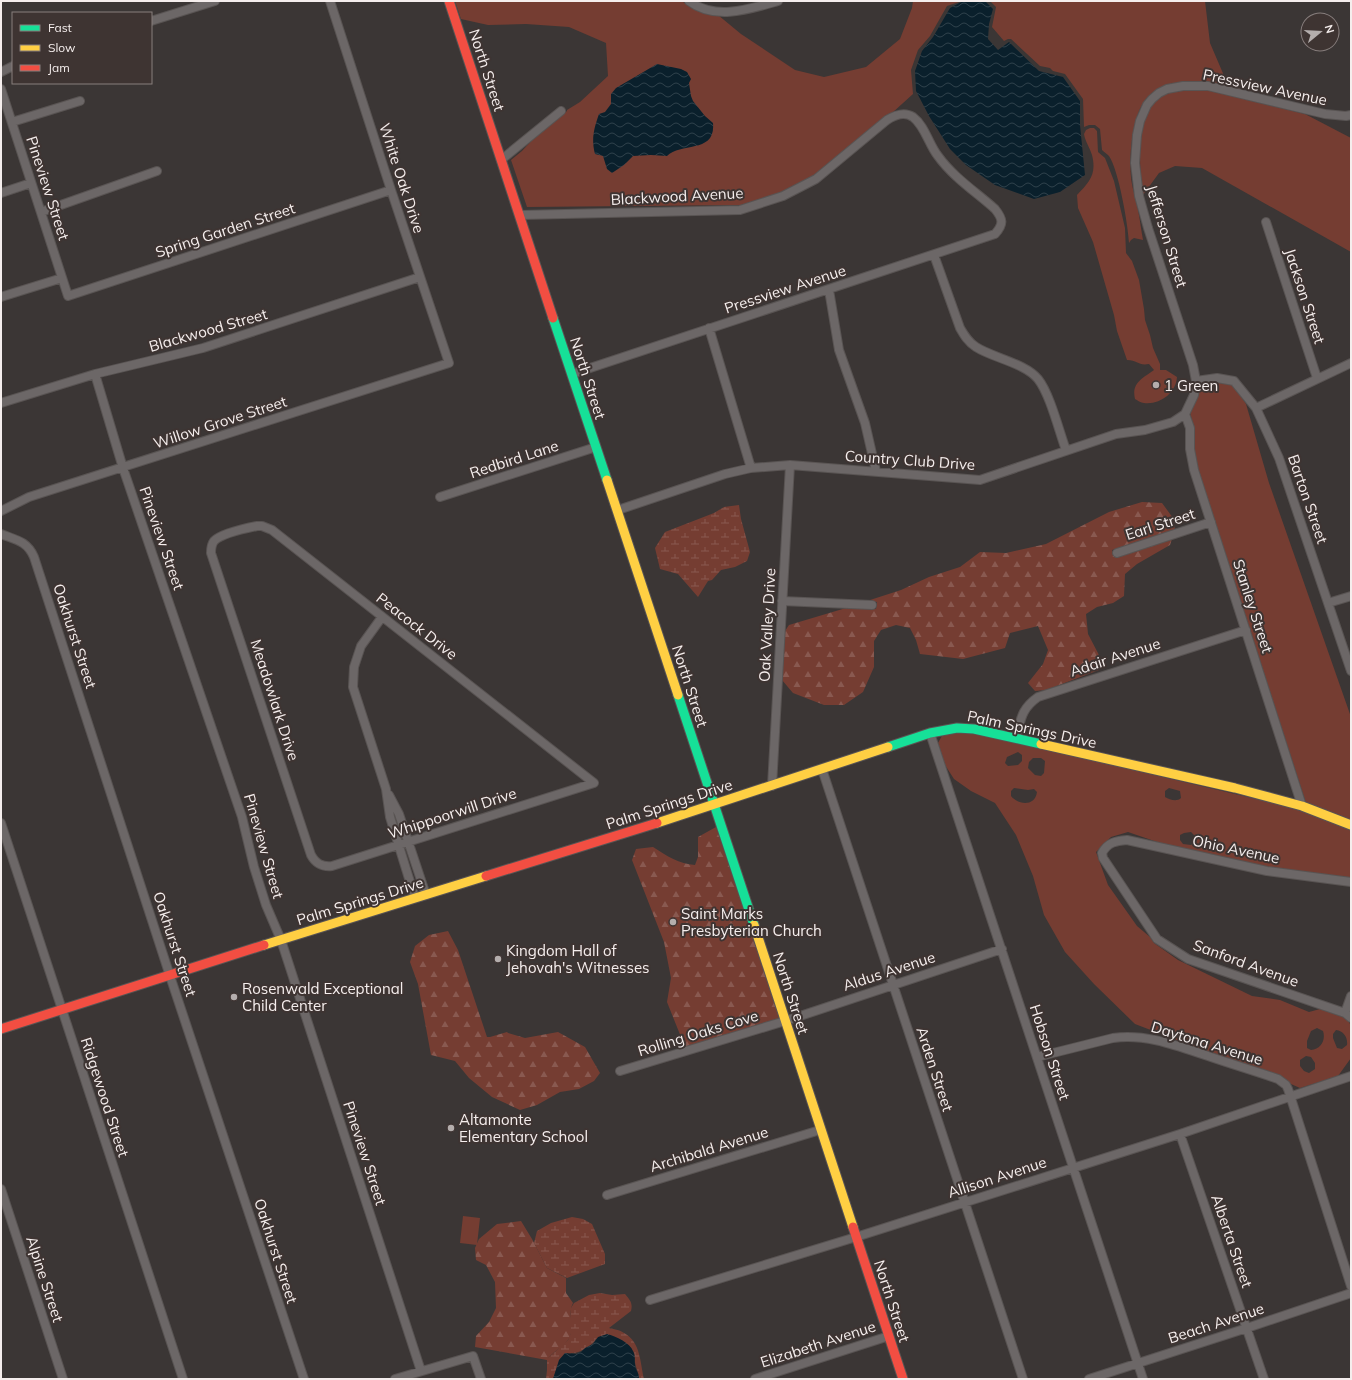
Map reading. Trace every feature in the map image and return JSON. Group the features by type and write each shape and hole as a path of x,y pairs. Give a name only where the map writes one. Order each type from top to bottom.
{"street":[{"path":"152,22 215,1"},
{"name":"White Oak Drive","path":"330,1 449,363"},
{"name":"North Street","path":"449,1 618,510 820,1130 903,1379"},
{"path":"689,1 704,8 719,12 744,10 778,1"},
{"path":"1,72 12,66"},
{"name":"Pressview Avenue","path":"1152,98 1167,89 1183,86 1208,86 1325,114 1351,115"},
{"name":"Pineview Street","path":"1,88 68,296"},
{"name":"Jefferson Street","path":"1152,98 1147,105 1139,128 1135,163 1138,196 1194,365 1196,381"},
{"path":"12,122 80,101"},
{"path":"501,160 561,111"},
{"name":"Blackwood Avenue","path":"520,215 740,210 784,196 816,179 887,120 896,115 903,114 912,117 918,122 937,156 949,170 995,209 1000,216 1002,223"},
{"path":"40,212 157,171"},
{"path":"1,192 32,183"},
{"name":"Spring Garden Street","path":"68,296 391,190"},
{"name":"Jackson Street","path":"1266,222 1317,378"},
{"name":"Pressview Avenue","path":"572,374 995,234 1000,229 1002,223"},
{"path":"934,255 960,328 967,340 976,347 1030,371 1038,379 1046,392 1066,450"},
{"name":"Blackwood Street","path":"1,402 95,374 203,348 420,277"},
{"path":"1,297 62,278"},
{"path":"829,290 839,350 865,423 876,471"},
{"path":"710,328 751,468"},
{"path":"1256,408 1351,362"},
{"name":"Willow Grove Street","path":"1,511 29,498 449,363"},
{"name":"Pineview Street","path":"95,374 123,468 242,817 254,867 266,905 282,940 420,1371"},
{"name":"Barton Street","path":"1196,381 1217,378 1234,381 1256,408 1280,458 1351,671"},
{"path":"1185,414 1194,395 1196,381"},
{"name":"Country Club Drive","path":"618,510 725,474 751,468 790,465 980,480 1116,434 1145,430 1173,422 1185,414"},
{"name":"Stanley Street","path":"1185,414 1190,428 1190,449 1194,470 1302,806"},
{"name":"Redbird Lane","path":"440,497 596,447"},
{"name":"Oak Valley Drive","path":"772,786 790,465"},
{"name":"Earl Street","path":"1117,552 1211,522"},
{"name":"Peacock Drive","path":"213,542 223,536 249,527 257,526 272,530 594,783"},
{"name":"Oakhurst Street","path":"1,534 25,543 34,557 170,976 304,1379"},
{"name":"Meadowlark Drive","path":"213,542 211,553 311,855 315,862 319,865"},
{"path":"1328,603 1351,596"},
{"path":"782,601 872,605"},
{"path":"382,617 361,646 354,667 353,687 386,789 399,814 426,895"},
{"name":"Adair Avenue","path":"1016,738 1022,714 1029,703 1038,697 1246,630"},
{"name":"Palm Springs Drive","path":"1,1030 415,898 714,805 949,728 964,727 1235,788 1302,806 1351,825"},
{"name":"Hobson Street","path":"930,733 1002,949 1072,1168 1144,1379"},
{"name":"Arden Street","path":"822,769 1023,1379"},
{"name":"Whippoorwill Drive","path":"319,865 325,867 332,866 594,783"},
{"path":"386,789 390,817 415,898"},
{"name":"Ridgewood Street","path":"1,823 183,1379"},
{"name":"Ohio Avenue","path":"1116,841 1127,840 1267,871 1351,882"},
{"name":"Sanford Avenue","path":"1116,841 1109,844 1105,849 1102,853 1103,858 1157,939 1188,959 1348,1016"},
{"name":"Aldus Avenue","path":"785,1021 1002,949"},
{"path":"1348,1016 1351,996"},
{"name":"Rolling Oaks Cove","path":"620,1071 785,1021"},
{"name":"Daytona Avenue","path":"1037,1057 1126,1036 1152,1039 1278,1079 1286,1084 1351,1286"},
{"name":"Allison Avenue","path":"650,1300 856,1238 1180,1134 1351,1076"},
{"name":"Archibald Avenue","path":"607,1195 820,1130"},
{"name":"Alberta Street","path":"1180,1134 1264,1379"},
{"name":"Alpine Street","path":"1,1189 63,1379"},
{"name":"Beach Avenue","path":"1088,1379 1351,1293"},
{"name":"Elizabeth Avenue","path":"754,1379 889,1336"},
{"path":"395,1379 473,1356 480,1379"}],"green space":[{"path":"455,1 682,1 690,7 702,12 718,15 741,34 795,70 824,77 866,67 900,39 912,8 913,1 962,1 947,6 930,36 918,50 911,70 913,94 892,113 813,176 783,192 741,205 527,207 511,160 534,138 567,110 580,102 608,76 606,43 569,27 526,24 488,25 461,19"},
{"path":"990,1 1205,1 1210,43 1228,85 1250,92 1225,85 1194,81 1171,84 1157,90 1145,101 1136,121 1131,145 1132,181 1143,240 1134,238 1129,243 1125,212 1113,163 1109,156 1102,150 1100,129 1095,125 1084,127 1083,99 1065,74 1040,66 1011,39 1004,41 992,27 996,7"},
{"path":"1184,90 1207,90 1305,114 1351,138 1351,252 1202,168 1175,166 1159,173 1143,195 1140,146 1145,121 1149,110 1155,101 1161,96"},
{"path":"1094,128 1097,131 1098,152 1105,158 1114,181 1125,228 1126,253 1132,261 1139,280 1145,320 1153,348 1160,364 1160,370 1166,370 1177,377 1174,388 1170,393 1166,397 1156,402 1143,403 1135,399 1134,393 1136,385 1142,378 1154,370 1149,364 1142,364 1127,360 1117,331 1114,315 1093,242 1078,208 1077,195 1091,178 1093,173 1092,155 1084,134 1086,130"},
{"path":"1217,382 1232,384 1246,404 1269,483 1351,717 1351,821 1306,803 1198,469 1194,448 1194,427 1190,413 1198,396 1200,385"},
{"path":"1142,502 1162,503 1173,518 1175,530 1112,550 1115,557 1172,539 1170,545 1137,564 1125,574 1124,596 1113,603 1097,607 1086,614 1088,634 1100,657 1099,670 1046,690 1035,691 1028,683 1043,664 1048,650 1038,626 1010,633 1005,648 963,659 920,654 916,640 910,628 896,625 881,630 874,641 874,667 863,692 844,705 824,705 793,693 782,680 785,631 789,625 846,608 876,609 877,602 867,601 901,590 929,577 960,567 980,552 1006,553 1046,544 1109,512"},
{"path":"739,505 741,519 750,552 747,561 735,567 721,570 712,580 708,581 698,597 678,574 660,569 655,548 665,532 714,513 724,507"},
{"path":"963,731 1015,742 1299,809 1351,830 1351,878 1268,867 1163,844 1128,832 1111,837 1096,852 1108,885 1137,926 1150,937 1154,943 1178,960 1252,996 1280,1000 1309,1012 1320,1009 1343,1017 1349,1022 1351,1026 1351,1058 1338,1076 1300,1088 1291,1084 1280,1075 1195,1047 1135,1024 1094,984 1065,952 1044,915 1033,876 1016,835 995,803 971,791 954,779 945,765 938,743 943,734","holes":["1018,752 1022,755 1022,761 1018,765 1008,766 1005,763 1007,757","1033,758 1041,758 1045,761 1044,773 1041,776 1035,775 1028,768 1029,762","1014,788 1028,790 1034,789 1037,792 1036,797 1030,802 1026,803 1022,803 1011,796 1011,791","1169,788 1180,791 1181,798 1178,800 1165,797 1165,791","1191,832 1196,837 1196,840 1191,845 1183,844 1180,840 1180,835","1317,1028 1323,1031 1324,1038 1322,1044 1318,1048 1311,1050 1307,1048 1307,1041 1311,1031","1336,1030 1341,1032 1346,1037 1347,1045 1342,1049 1337,1048 1333,1034","1306,1056 1311,1057 1315,1063 1315,1069 1309,1073 1304,1071 1300,1066 1300,1060"]},
{"path":"716,827 780,1018 685,1047 667,1002 671,978 664,942 632,860 636,849 653,847 678,861 695,865 698,857 698,837"},
{"path":"448,931 458,950 487,1037 507,1032 525,1038 558,1032 585,1047 600,1073 594,1081 579,1089 560,1092 537,1105 520,1110 492,1097 469,1078 455,1061 431,1055 418,984 410,962 415,946 429,935"},
{"path":"463,1216 480,1218 477,1245 460,1243"},
{"path":"572,1217 583,1219 592,1224 605,1254 605,1264 567,1278 547,1268 534,1243 537,1231 551,1223"},
{"path":"521,1221 547,1268 566,1278 566,1293 573,1303 571,1307 572,1327 570,1336 566,1343 547,1360 475,1347 476,1336 489,1322 496,1308 495,1282 486,1265 476,1260 475,1248 479,1239 497,1224"},
{"path":"600,1293 612,1295 625,1294 631,1302 631,1311 609,1328 622,1332 630,1337 634,1342 639,1353 644,1379 639,1379 635,1358 596,1339 585,1349 571,1353 556,1370 553,1379 546,1379 547,1359 568,1340 571,1333 571,1308 574,1303 589,1295"}],"water":[{"path":"963,1 985,1 993,9 989,24 988,39 998,50 1009,42 1039,71 1063,77 1080,101 1080,125 1085,175 1060,192 1034,199 995,185 966,165 950,149 929,116 916,91 915,71 922,51 933,37 950,8"},
{"path":"657,64 681,69 687,72 691,79 689,83 693,101 705,116 713,123 712,133 709,139 703,143 681,149 667,156 633,156 624,165 612,173 607,169 603,156 595,154 593,143 599,114 605,112 611,104 611,94 616,88"},
{"path":"607,1334 622,1340 629,1345 634,1355 635,1366 639,1379 553,1379 559,1360 565,1353 576,1354 581,1352 593,1344 598,1337"}],"traffic: fast":[{"path":"553,318 607,480"},
{"path":"678,695 754,925"},
{"path":"888,747 930,733 957,728 974,729 1041,744"}],"traffic: slow":[{"path":"607,480 678,695"},
{"path":"1041,744 1235,788 1302,806 1351,825"},
{"path":"657,823 888,747"},
{"path":"264,945 486,876"},
{"path":"754,925 853,1227"}],"traffic: jam":[{"path":"449,1 553,318"},
{"path":"486,876 657,823"},
{"path":"1,1029 264,945"},
{"path":"853,1227 903,1379"}],"place":[{"name":"1 Green","path":"1156,385"},
{"name":"Saint Marks Presbyterian Church","path":"673,922"},
{"name":"Kingdom Hall of Jehovah's Witnesses","path":"498,959"},
{"name":"Rosenwald Exceptional Child Center","path":"234,997"},
{"name":"Altamonte Elementary School","path":"451,1128"}]}
